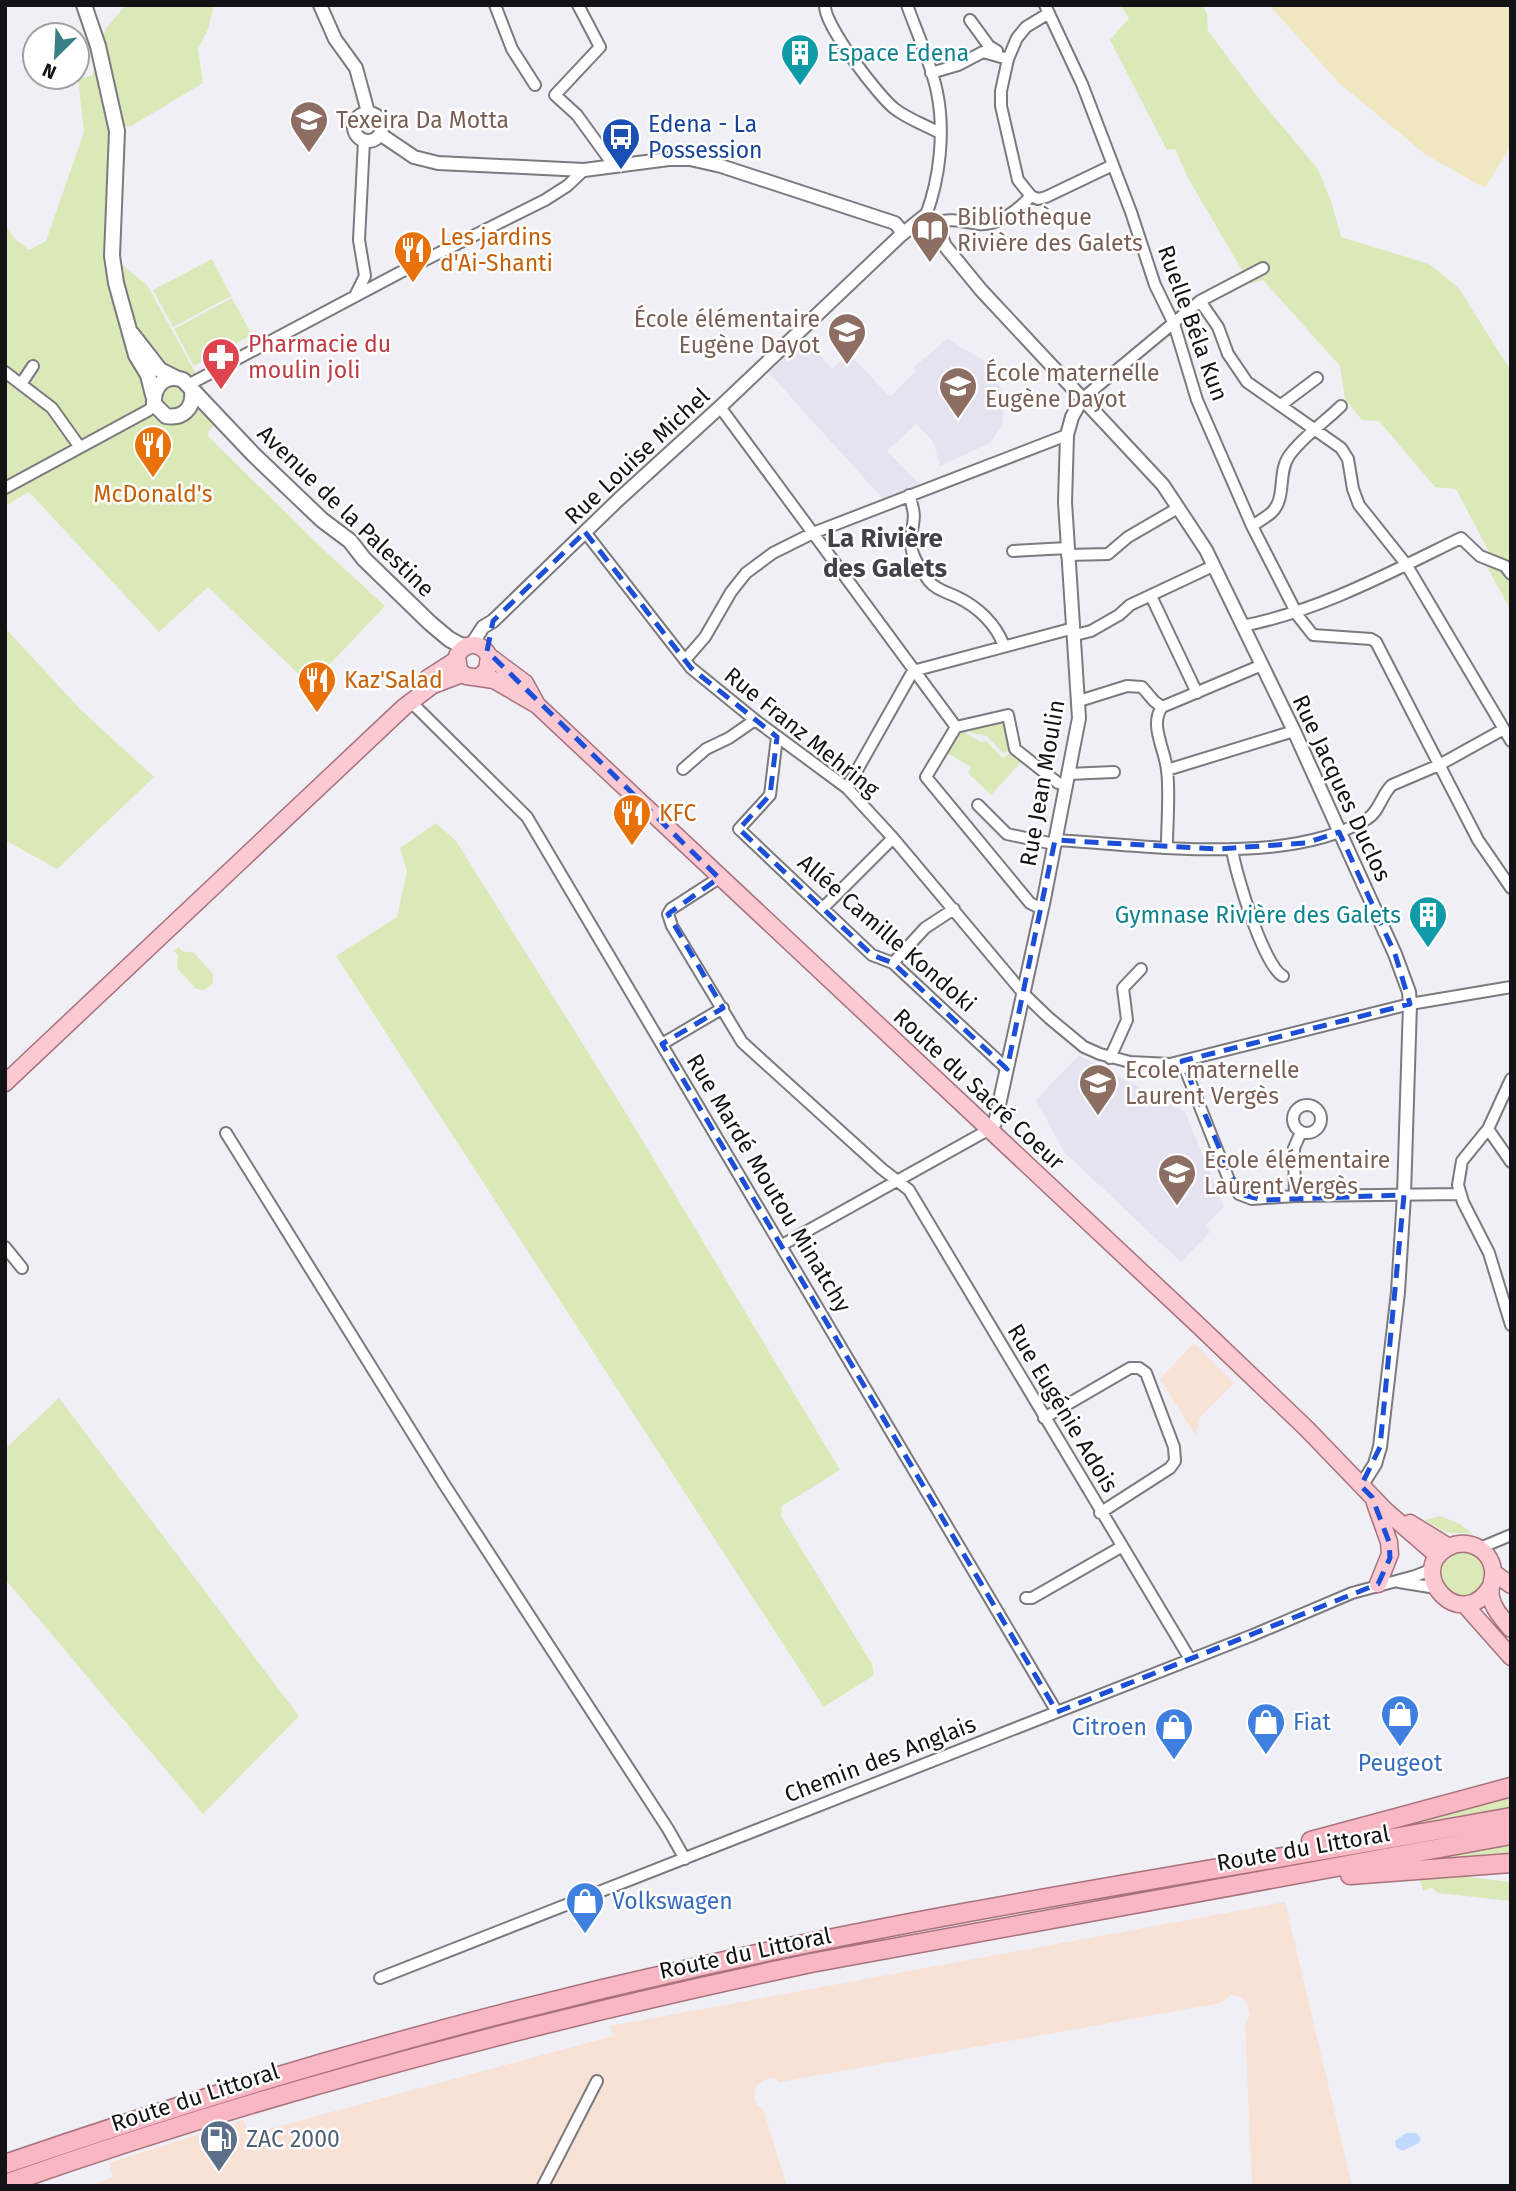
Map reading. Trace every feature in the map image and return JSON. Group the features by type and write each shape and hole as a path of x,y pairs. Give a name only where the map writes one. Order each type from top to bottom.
{"highway":[{"path":"1201,1871 1511,1787"},
{"name":"Route du Littoral","path":"5,2164 233,2088 572,1996 836,1938 1511,1817"},
{"name":"Route du Littoral","path":"5,2184 270,2098 501,2034 811,1963 1511,1835"},
{"path":"1196,1892 1393,1870 1511,1863"},
{"path":"1443,1867 1511,1874"}],"main road":[{"path":"84,5 98,46 117,131 112,256 116,283 136,355 148,375 153,400 166,416 178,416 186,412 192,403 186,385 160,370 131,333"},
{"path":"153,400 155,389 164,380 186,385"},
{"name":"Avenue de la Palestine","path":"186,385 322,520 350,541 363,559 430,622 470,655"},
{"name":"Avenue de la Palestine","path":"186,412 204,416 231,432"},
{"path":"5,1083 407,704 428,678 470,655 489,666 479,677"},
{"name":"Route du Sacré Coeur","path":"537,705 525,683 470,655 470,678 479,677 501,684 537,705 1267,1391 1386,1511 1440,1557"},
{"path":"1367,1492 1389,1542 1390,1558 1378,1584"},
{"path":"1489,1567 1481,1599 1465,1605 1448,1601 1436,1588 1440,1557 1465,1543 1511,1585"},
{"path":"1489,1567 1491,1597 1496,1610 1511,1629"},
{"path":"1465,1605 1511,1657"}],"street":[{"path":"320,5 335,39 356,68 368,112"},
{"path":"495,5 512,49 535,85"},
{"path":"579,5 600,47 555,95 577,115 614,166"},
{"path":"825,5 824,12 831,28 888,103 907,117 940,133"},
{"path":"907,5 938,99 940,133 931,219 993,223 1022,205 1031,196"},
{"path":"1047,9 1021,33 1008,59 1001,91 1001,106 1018,180 1031,196 1038,199 1113,165"},
{"name":"Ruelle Béla Kun","path":"1047,9 1082,84 1155,285 1174,324 1197,400 1252,526 1296,612 1313,635 1371,639 1376,642 1439,765"},
{"path":"970,20 989,46 1008,59"},
{"path":"931,72 958,65 983,52 1008,59"},
{"path":"368,112 376,115 381,122 380,134 373,140 363,141 356,135 353,127 359,115 368,112"},
{"path":"380,134 414,157 429,162 584,170 678,158 720,166 895,223 901,234"},
{"path":"355,296 365,276 359,240 363,141"},
{"path":"186,385 377,284 545,200 567,186 584,170"},
{"name":"Rue Louise Michel","path":"470,655 483,627 493,621 901,234 931,219"},
{"name":"Rue Jacques Duclos","path":"931,219 945,246 981,290 1163,485 1178,508 1213,566 1294,731 1395,954 1409,992 1404,1195 1397,1299 1380,1447 1367,1492"},
{"path":"1082,399 1200,301 1263,268"},
{"path":"365,276 377,284"},
{"path":"1200,301 1218,327 1228,354 1247,382 1341,448 1348,459 1353,489 1359,505 1406,564 1511,741"},
{"path":"21,384 33,366"},
{"path":"5,372 52,408 79,446"},
{"path":"1281,405 1317,378"},
{"name":"Rue Jean Moulin","path":"990,1129 995,1123 1024,994 1076,736 1079,701 1065,502 1067,435 1072,416 1082,399"},
{"path":"5,488 149,410 153,400"},
{"path":"1252,526 1272,512 1277,505 1285,462 1290,453 1341,406"},
{"path":"720,407 956,727"},
{"path":"685,660 705,637 731,592 746,573 773,553 813,533 1067,435"},
{"path":"909,495 915,521 912,551 929,580 983,615 995,628 1004,646"},
{"path":"1013,551 1108,554 1128,537 1178,508"},
{"name":"Rue Franz Mehring","path":"585,532 691,668 777,737 847,788 894,838 1024,994 1084,1047 1110,1058 1152,1064 1182,1061 1410,1004 1511,987"},
{"path":"1242,626 1296,612 1461,538 1480,556 1505,566 1511,574"},
{"path":"847,788 914,671 1004,646 1091,631 1119,615 1130,605 1213,566"},
{"path":"1151,596 1197,692"},
{"path":"1167,846 1167,770 1156,725 1157,714 1162,707 1262,665"},
{"path":"1079,701 1128,686 1142,687 1162,707"},
{"name":"Rue Mardé Moutou Minatchy","path":"407,704 527,817 1057,1712"},
{"path":"1042,909 1030,903 926,777 956,727 1008,715 1015,749 1058,783 1114,772"},
{"path":"683,769 706,749 729,738 755,720"},
{"path":"978,805 1007,834 1054,842 1232,849 1306,843 1368,819 1376,812 1392,785 1439,765 1504,729"},
{"path":"1167,770 1294,731"},
{"name":"Allée Camille Kondoki","path":"777,737 770,795 739,829 872,955 893,963 1007,1069"},
{"path":"1439,765 1484,850 1511,888"},
{"path":"823,908 894,838"},
{"path":"1232,849 1251,917 1272,965 1278,974 1283,976"},
{"name":"Rue Eugénie Adois","path":"719,877 678,903 668,914 672,926 743,1042 881,1169 909,1190 1190,1659"},
{"path":"893,963 925,928 954,909"},
{"path":"1110,1058 1127,1020 1123,988 1141,969"},
{"path":"662,1044 723,1008"},
{"path":"1182,1061 1234,1188 1239,1194 1252,1199 1460,1194"},
{"path":"1511,1079 1488,1129 1462,1161 1458,1185 1508,1300 1511,1325"},
{"path":"782,1245 990,1129"},
{"path":"1488,1129 1511,1162"},
{"path":"1295,1196 1294,1149 1301,1132"},
{"path":"226,1133 444,1484 685,1859"},
{"path":"5,1247 22,1268"},
{"path":"1044,1418 1124,1371 1134,1367 1146,1373 1174,1447 1175,1461 1170,1468 1101,1513"},
{"path":"1489,1567 1509,1536"},
{"path":"1026,1598 1032,1598 1121,1547"},
{"name":"Chemin des Anglais","path":"1396,1582 1440,1557"},
{"name":"Chemin des Anglais","path":"380,1978 1352,1593 1378,1584 1396,1582 1436,1588"},
{"path":"543,2186 597,2081"}],"highlighted area":[{"path":"585,532 691,668 777,737 770,795 739,829 872,955 893,963 1007,1069 1055,840 1217,849 1306,843 1339,832 1395,954 1410,1004 1182,1061 1239,1194 1263,1200 1404,1195 1380,1447 1361,1486 1372,1497 1389,1542 1390,1558 1378,1584 1057,1712 662,1044 723,1008 668,914 719,878 487,651 493,621"}],"shaded area":[{"path":"805,339 832,369 849,353 890,397 915,372 913,368 947,339 983,360 997,378 1004,398 1002,425 990,443 940,466 933,441 916,424 887,451 920,485 883,499 769,373"},
{"path":"1079,1055 1185,1112 1224,1207 1205,1226 1210,1232 1181,1262 1064,1152 1036,1100"},
{"path":"1194,1343 1234,1383 1200,1417 1196,1436 1160,1379"},
{"path":"1285,1902 1352,2186 1252,2186 1245,2023 1250,2015 1242,1997 1231,1995 1221,2003 780,2082 773,2078 764,2080 756,2086 754,2097 757,2105 763,2109 787,2186 90,2186 113,2177 109,2163 243,2120 250,2134 613,2036 610,2026"}],"green space":[{"path":"126,5 214,5 208,29 198,49 203,83 131,126 122,127 120,263 147,285 221,419 210,429 208,436 385,606 310,685 208,587 159,632 29,492 5,506 5,225 14,238 29,250 46,241 84,132 79,91 91,91 91,76 106,28"},
{"path":"1120,5 1202,5 1207,13 1208,31 1260,100 1318,169 1341,237 1429,264 1458,287 1511,371 1511,611 1486,565 1490,554 1456,489 1435,487 1379,421 1362,420 1345,399 1340,366 1263,280 1250,284 1188,178 1175,149 1167,150 1110,40 1129,18"},
{"path":"212,259 231,296 173,327 153,290"},
{"path":"232,298 252,335 194,366 174,329"},
{"path":"5,628 81,710 154,777 57,869 5,840"},
{"path":"994,719 1007,724 1012,747 1004,754 987,736 971,733 961,726"},
{"path":"961,730 981,742 986,741 1003,758 1012,752 1022,761 991,795 968,773 971,767 947,753"},
{"path":"436,823 456,841 629,1118 840,1470 782,1506 781,1516 872,1664 874,1675 824,1707 336,956 397,917 407,871 400,848"},
{"path":"179,947 182,951 194,953 213,974 213,983 205,990 196,989 177,968 178,955 174,951"},
{"path":"59,1398 299,1716 203,1814 5,1579 5,1449"},
{"path":"1440,1516 1460,1524 1473,1534 1445,1532 1425,1520"},
{"path":"1464,1551 1480,1558 1487,1574 1480,1590 1464,1597 1448,1590 1441,1574 1448,1558"},
{"path":"1511,1791 1511,1807 1395,1827"},
{"path":"1511,1843 1511,1853 1413,1864 1413,1861"},
{"path":"1419,1875 1449,1875 1511,1882 1511,1901 1438,1893 1432,1888 1423,1891"}],"sand":[{"path":"1269,5 1511,5 1511,145 1485,188 1426,155 1339,83"}],"water":[{"path":"1406,2133 1417,2133 1421,2139 1419,2143 1402,2151 1396,2147 1395,2141"}],"place":[{"name":"Espace Edena","path":"800,87"},
{"name":"Texeira Da Motta","path":"309,154"},
{"name":"Edena - La Possession","path":"621,171"},
{"name":"Bibliothèque Rivière des Galets","path":"930,264"},
{"name":"Les jardins d'Ai-Shanti","path":"413,284"},
{"name":"École élémentaire Eugène Dayot","path":"847,366"},
{"name":"Pharmacie du moulin joli","path":"221,391"},
{"name":"École maternelle Eugène Dayot","path":"958,420"},
{"name":"McDonald's","path":"153,479"},
{"name":"Kaz'Salad","path":"317,714"},
{"name":"KFC","path":"632,847"},
{"name":"Gymnase Rivière des Galets","path":"1428,949"},
{"name":"Ecole maternelle Laurent Vergès","path":"1098,1117"},
{"name":"Ecole élémentaire Laurent Vergès","path":"1177,1207"},
{"name":"Peugeot","path":"1400,1748"},
{"name":"Fiat","path":"1266,1756"},
{"name":"Citroen","path":"1174,1761"},
{"name":"Volkswagen","path":"585,1935"},
{"name":"ZAC 2000","path":"219,2173"}],"district":[{"name":"La Rivière des Galets","path":"885,553"}]}
